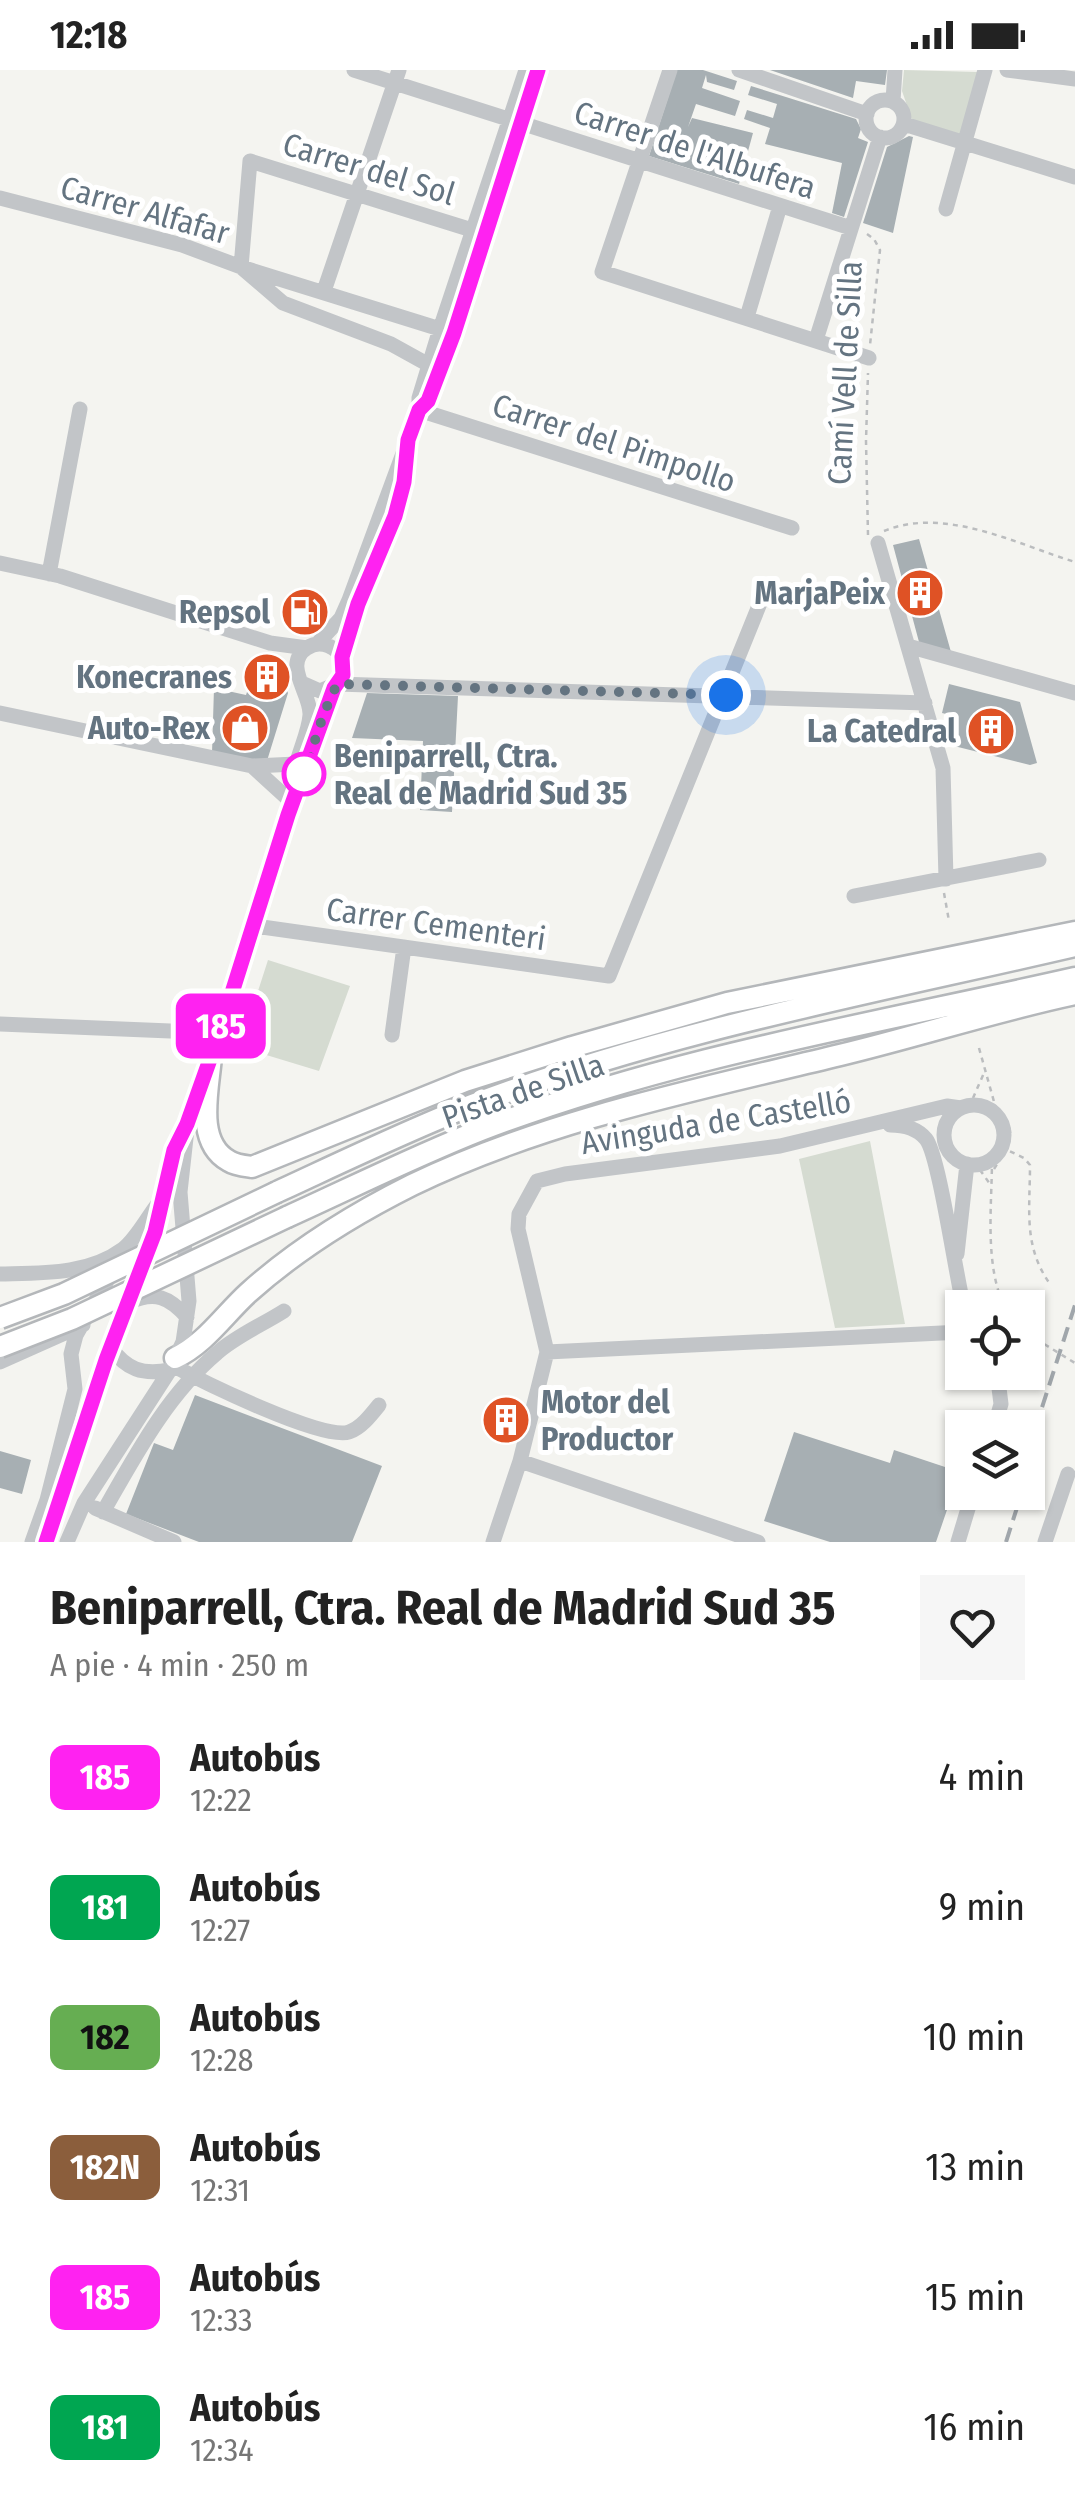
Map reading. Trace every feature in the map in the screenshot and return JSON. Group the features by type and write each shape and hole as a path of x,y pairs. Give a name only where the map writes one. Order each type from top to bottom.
{"highway":[{"path":"211,1056 206,1128 212,1147 229,1162 252,1167 465,1082 589,1042 727,1003 1075,932"},
{"name":"Pista de Silla","path":"0,1318 64,1294 277,1192 473,1105 731,1026 1075,946"},
{"name":"Pista de Silla","path":"0,1347 72,1319 481,1130 584,1095 735,1055 1075,978"},
{"path":"172,1364 191,1351 249,1292 337,1225 488,1151 590,1118 1003,1009 1075,994"}],"street":[{"name":"Carrer de l'Albufera","path":"354,70 397,76 516,122 851,228"},
{"path":"46,1542 110,1347 155,1232 174,1150 187,1124 255,926 310,720 299,676 299,657 341,618 349,600 435,367 463,304 516,122 526,70"},
{"path":"435,367 440,329 472,230 538,70"},
{"path":"670,70 602,272 869,358"},
{"path":"739,70 867,114"},
{"path":"892,101 895,70"},
{"path":"946,209 986,70"},
{"path":"1008,70 1075,80"},
{"path":"324,291 397,76"},
{"path":"892,101 904,113 904,124 897,134 880,137 870,131 867,114 874,104 892,101"},
{"path":"904,124 1075,178"},
{"path":"816,340 880,137"},
{"name":"Carrer del Sol","path":"241,268 250,160 472,230"},
{"name":"Carrer Alfafar","path":"0,198 182,245 241,268 282,303 391,344 435,367"},
{"path":"747,317 780,206"},
{"path":"472,230 477,233 480,253"},
{"path":"241,268 440,329 449,325 453,313 463,304"},
{"name":"Carrer del Pimpollo","path":"423,406 792,528"},
{"path":"50,574 80,409"},
{"path":"287,806 335,686 358,604 395,516 404,482 408,440"},
{"path":"873,539 926,703 944,781 946,879"},
{"path":"0,563 50,574 270,643 331,646 343,660 382,684"},
{"path":"726,695 766,586"},
{"path":"270,643 299,676 320,692 335,686 382,684 926,703"},
{"path":"908,646 1075,693"},
{"name":"Carrer Cementeri","path":"255,926 609,976 726,695"},
{"path":"0,713 252,766 296,764"},
{"path":"252,766 287,806"},
{"path":"854,896 1038,860"},
{"path":"392,1035 404,947"},
{"path":"0,1024 219,1034"},
{"name":"Avinguda de Castelló","path":"547,1352 518,1229 519,1214 537,1181 564,1174 780,1146 947,1106 966,1107"},
{"path":"950,1153 944,1137 948,1120 966,1107 996,1111 1004,1134 989,1160 955,1273"},
{"path":"67,1542 84,1504 183,1342 190,1301 180,1192 187,1154 187,1124"},
{"path":"881,1124 906,1126 927,1139 937,1171 959,1290"},
{"path":"950,1153 989,1160"},
{"path":"937,1171 950,1153"},
{"path":"0,1274 66,1272 97,1262 125,1248 162,1198"},
{"path":"32,1542 75,1390 71,1354 78,1327 108,1279 155,1232"},
{"path":"0,1362 144,1296 160,1296 174,1302 187,1316"},
{"path":"102,1512 152,1428 193,1376 218,1351 284,1311"},
{"path":"493,1542 520,1461 547,1352 945,1333"},
{"path":"110,1347 129,1367 140,1372 172,1364 331,1434 351,1432 378,1405"},
{"path":"520,1461 758,1542"},
{"path":"1045,1542 1068,1474"},
{"path":"41,1518 60,1502"},
{"path":"84,1504 174,1542"},
{"path":"958,1542 968,1510"}],"path":[{"name":"Camí Vell de Silla","path":"851,228 874,240 880,250 869,358 866,440 873,539"},
{"path":"873,539 898,526 929,522 957,525 1075,562"},
{"path":"945,898 949,921"},
{"path":"979,1048 996,1111 1010,1128 989,1160 998,1290"},
{"path":"966,1107 984,1072"},
{"path":"989,1160 1024,1158 1030,1165 1030,1240 1036,1265 1050,1284"},
{"path":"989,1160 992,1186"},
{"path":"1045,1345 1075,1363"}],"shaded area":[{"path":"904,70 978,72 960,135 912,120 902,91"},
{"path":"268,960 350,986 319,1071 240,1047"},
{"path":"870,1141 905,1324 835,1328 799,1159"}],"building":[{"path":"677,70 703,70 737,81 734,90 707,82 706,75 702,88 740,101 735,116 696,104 688,127 692,118 753,133 739,184 649,156"},
{"path":"770,70 887,70 885,85 856,81 853,98"},
{"path":"751,86 856,119 861,129 858,138 868,142 844,217 832,213 842,163 765,144 770,128 744,119 747,110 773,118 777,104 748,95"},
{"path":"913,137 893,233 863,223 887,147"},
{"name":"MarjaPeix","path":"919,539 951,652 919,642 893,545"},
{"name":"Auto-Rex","path":"259,656 275,661 288,693 266,764 212,753 214,688 246,695"},
{"name":"La Catedral","path":"949,684 1020,702 1037,763 1030,765 950,745 958,717 942,713"},
{"path":"367,693 458,696 452,812 420,810 423,741 352,738"},
{"path":"195,1395 382,1466 352,1542 199,1542 126,1514 154,1443 173,1450"},
{"name":"Motor del Productor","path":"500,1408 516,1411 512,1431 495,1429"},
{"path":"794,1432 890,1463 894,1450 945,1467 947,1510 936,1542 830,1542 764,1521"},
{"path":"0,1451 31,1460 22,1494 0,1488"}],"railway":[{"path":"1041,1410 1075,1305"},
{"path":"1006,1542 1016,1510"}],"bus line":[{"name":"185","path":"46,1542 106,1360 155,1232 174,1150 219,1034 288,815 324,713 343,675 342,657 358,604 395,516 404,482 408,440 454,333 538,70"}],"place":[{"name":"MarjaPeix","path":"920,593"},
{"name":"Repsol","path":"305,612"},
{"name":"Konecranes","path":"267,677"},
{"name":"Auto-Rex","path":"245,728"},
{"name":"La Catedral","path":"991,731"},
{"name":"Beniparrell, Ctra. Real de Madrid Sud 35","path":"304,774"},
{"name":"Motor del Productor","path":"506,1420"}],"route":[{"path":"304,774 337,684 726,695"}]}
